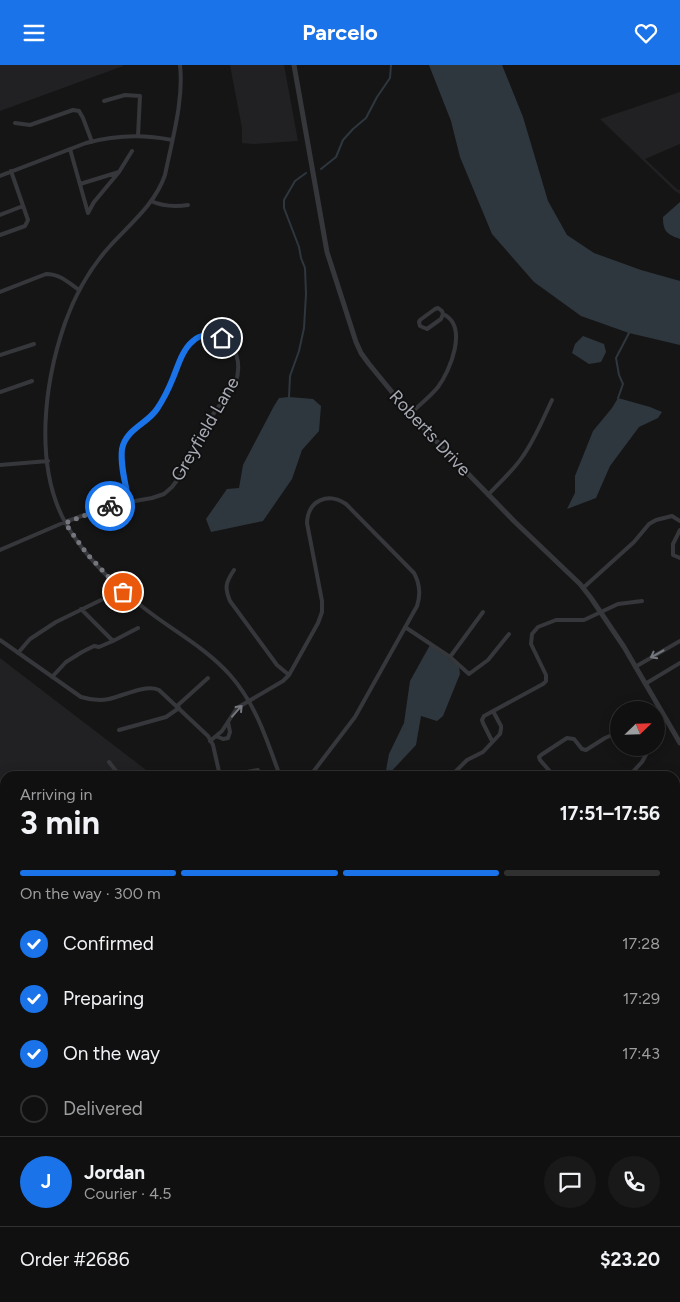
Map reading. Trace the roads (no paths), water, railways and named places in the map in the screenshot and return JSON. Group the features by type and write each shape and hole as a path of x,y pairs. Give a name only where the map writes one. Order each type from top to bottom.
{"street":[{"path":"180,65 180,94 172,140 165,175 157,194 97,262 79,290 65,323 50,379 46,420 48,461 52,490 65,523 87,554 123,592 210,655 231,677 249,701 264,733 278,771"},
{"name":"Roberts Drive","path":"294,65 327,252 361,353 410,414 488,495 583,588 601,612 680,743"},
{"path":"104,101 125,95 140,97 138,136"},
{"path":"15,123 30,125 73,110 79,111 92,142"},
{"path":"0,176 70,149 113,137 158,137 172,140"},
{"path":"70,149 88,213 94,201 120,172 132,151"},
{"path":"0,235 25,226 28,220 11,171"},
{"path":"80,184 120,172"},
{"path":"151,201 161,205 176,207 188,205"},
{"path":"0,215 23,206"},
{"path":"0,292 46,274 54,274 61,277 79,290"},
{"path":"410,414 438,386 452,360 456,333 449,318 440,309 434,309 420,320 419,323 420,326 427,329 441,319 443,314"},
{"name":"Greyfield Lane","path":"0,550 112,505 152,499 164,494 172,487 181,475 202,428 235,383 238,376 236,353 229,342 207,335 192,341 180,361 158,408 128,435 122,449 122,464 129,502"},
{"path":"0,355 34,344"},
{"path":"0,392 32,381"},
{"path":"488,495 523,457 552,400"},
{"path":"0,465 48,461"},
{"path":"210,741 222,731 236,708 277,685 289,675 318,623 322,612 322,601 307,523 309,511 318,501 325,498 340,500 414,573 419,584 420,595 417,606 355,717 314,771"},
{"path":"583,588 634,542 653,521 672,516 680,521"},
{"path":"680,530 673,545 673,555 680,558"},
{"path":"234,570 226,585 230,601 277,665 289,675"},
{"path":"18,653 30,639 56,622 101,600"},
{"path":"492,741 482,720 484,715 544,684 546,681 546,675 531,644 532,634 538,627 556,620 584,621 618,604 642,601"},
{"path":"81,609 113,641"},
{"path":"450,657 483,612"},
{"path":"405,627 450,657 469,674 488,660 509,634"},
{"path":"52,677 66,662 94,646 99,647 138,628"},
{"path":"0,640 82,697 92,700 110,699 142,689 154,688 163,693 208,736 213,745 219,771"},
{"path":"635,667 680,641"},
{"path":"645,684 680,663"},
{"path":"119,731 166,717 208,678"},
{"path":"456,771 467,760 483,752 500,734 501,729 493,711"},
{"path":"216,736 223,739 228,738 230,733 228,722"},
{"path":"549,771 540,761 539,757 567,738 574,739 582,749 586,750 610,736"},
{"path":"633,771 645,756"},
{"path":"109,762 116,771"},
{"path":"248,771 258,769"}],"waterway":[{"path":"321,169 336,157 343,140 366,118 390,78 391,65"},
{"path":"289,397 290,376 299,351 304,328 306,294 305,268 284,208 284,200 295,181 306,173"},
{"path":"618,398 623,384 619,375 616,358 629,333 628,331"}]}
